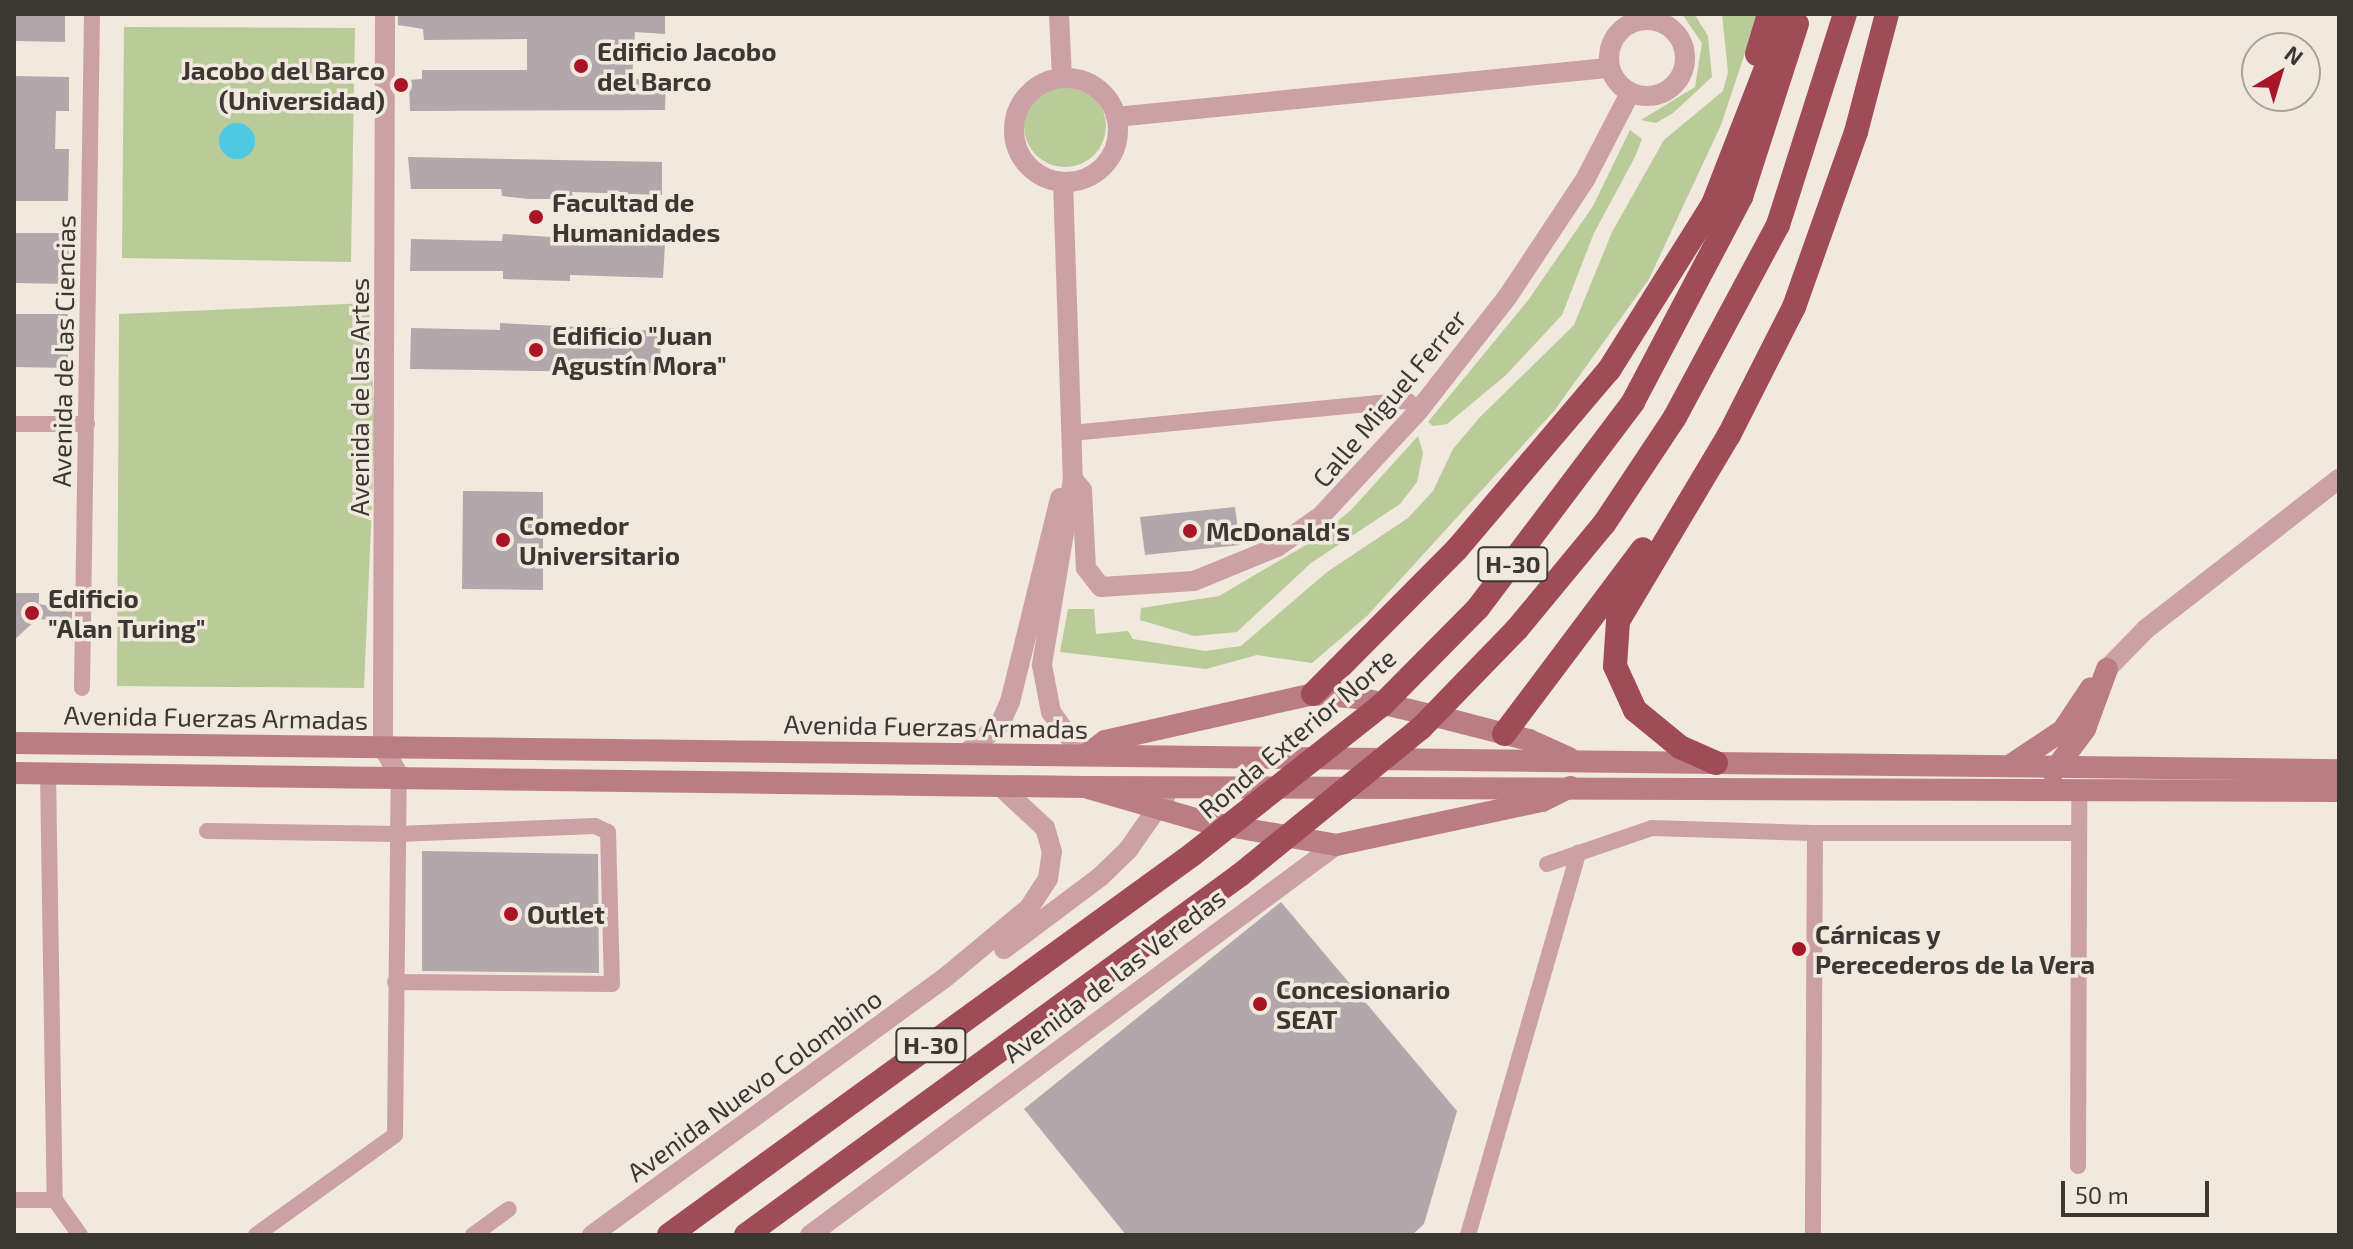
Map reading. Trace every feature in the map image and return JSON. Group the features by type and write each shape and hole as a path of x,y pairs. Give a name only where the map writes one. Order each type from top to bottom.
{"highway":[{"path":"1678,260 1769,14"},
{"path":"1313,694 1559,435 1713,204 1787,14"},
{"name":"Ronda Exterior Norte","path":"669,1235 1193,854 1382,705 1478,608 1633,402 1741,197 1787,70 1799,14"},
{"name":"H-30","path":"746,1235 1240,875 1421,728 1527,618 1604,524 1675,417 1778,225 1845,14"},
{"path":"1716,763 1667,739 1635,710 1619,676 1613,644 1628,597 1700,479 1794,307 1856,132 1887,14"},
{"path":"1504,734 1700,479"}],"main road":[{"path":"1957,788 1982,777 2047,777 2059,767 2085,729 2107,669"},
{"path":"2009,767 2063,730 2107,669"},
{"path":"1084,755 1105,741 1313,694 1359,698 1504,734 1577,773 1792,788 2339,791"},
{"path":"1206,822 1181,782 1185,757 1218,717"},
{"path":"1451,720 1481,760"},
{"path":"2085,729 2094,752 2115,769"},
{"path":"1444,822 1474,784 1481,760 1504,734"},
{"name":"Avenida Fuerzas Armadas","path":"14,743 1481,760 1577,773"},
{"name":"Avenida Fuerzas Armadas","path":"48,773 49,743"},
{"name":"Avenida Fuerzas Armadas","path":"278,775 296,763 365,763 383,747"},
{"path":"1083,787 1206,822 1336,845 1542,801 1577,773 1716,763 2339,770"},
{"path":"2267,769 2292,780 2339,781"},
{"name":"Avenida Fuerzas Armadas","path":"14,773 1083,787 1181,782 1474,784 1577,773"}],"street":[{"name":"Avenida de las Ciencias","path":"82,688 92,14"},
{"name":"Avenida de las Artes","path":"385,14 383,747 399,776"},
{"path":"1059,14 1062,78"},
{"path":"1651,17 1672,29 1686,62 1666,92 1630,93 1610,68 1615,35 1633,22 1651,17"},
{"path":"1116,117 1610,68"},
{"path":"1062,78 1096,88 1116,117 1116,142 1106,164 1090,176 1063,182 1028,166 1014,132 1028,95 1062,78"},
{"name":"Calle Miguel Ferrer","path":"1072,470 1082,490 1091,580 1124,590 1194,581 1277,547 1321,516 1419,410 1558,224 1630,93"},
{"path":"1063,182 1072,470 1042,665 1051,712 1084,755"},
{"path":"1072,433 1408,401 1419,410"},
{"path":"14,424 87,424"},
{"path":"965,754 1000,724 1010,702 1072,470"},
{"path":"2107,669 2146,629 2339,479"},
{"path":"48,773 55,1200 80,1235"},
{"path":"256,1235 395,1135 399,776"},
{"name":"Avenida Nuevo Colombino","path":"947,976 986,962 1100,877 1181,782"},
{"name":"Avenida Nuevo Colombino","path":"592,1235 1005,933 1048,879 1052,852 1045,828 999,785"},
{"path":"2078,1166 2079,789"},
{"path":"207,831 398,834 595,826 608,832 612,984 395,982"},
{"path":"1547,864 1652,828 1815,833 2078,833"},
{"path":"1813,1235 1815,833"},
{"name":"Avenida de las Veredas","path":"810,1235 1336,845"},
{"path":"1468,1235 1578,853"},
{"path":"14,1200 55,1200"},
{"path":"473,1235 509,1209"}],"green space":[{"path":"1682,14 1695,15 1708,36 1712,77 1673,113 1656,123 1641,120 1695,87 1702,43"},
{"path":"1722,14 1758,14 1721,125 1649,279 1554,411 1367,616 1312,663 1257,655 1206,669 1060,652 1068,609 1094,609 1096,634 1128,631 1133,639 1205,651 1241,646 1327,572 1408,518 1433,491 1453,449 1480,417 1574,325 1612,232 1664,140 1723,91 1728,72"},
{"path":"124,27 355,28 351,262 122,258"},
{"path":"1065,85 1081,88 1094,97 1103,110 1106,126 1103,142 1094,155 1081,164 1065,167 1049,164 1036,155 1027,142 1024,126 1027,110 1036,97 1049,88"},
{"path":"1630,130 1642,139 1594,233 1562,315 1505,376 1447,424 1433,426 1428,422 1529,299 1593,206"},
{"path":"369,303 375,433 364,688 117,686 119,314"},
{"path":"1418,436 1423,453 1417,482 1400,504 1311,563 1237,632 1194,636 1140,620 1141,608 1219,596 1316,539 1351,510"}],"water":[{"path":"237,123 249,129 255,141 249,153 237,159 225,153 219,141 225,129"}],"building":[{"path":"14,14 65,14 65,42 14,41"},
{"name":"Edificio Jacobo del Barco","path":"398,14 665,14 665,34 635,32 632,79 666,80 665,110 410,111 409,80 422,79 422,70 527,70 527,39 424,40 423,29 398,25"},
{"path":"14,76 69,77 69,111 56,111 55,149 69,149 68,201 14,201"},
{"path":"408,157 662,162 662,195 572,192 573,199 529,199 502,196 501,189 411,189"},
{"path":"14,233 69,233 68,284 14,283"},
{"path":"503,234 665,244 663,278 570,275 570,281 503,279 503,271 410,271 411,239 502,241"},
{"path":"14,314 68,314 68,368 14,367"},
{"name":"Edificio \"Juan Agustín Mora\"","path":"500,323 661,331 660,373 410,369 411,328 500,330"},
{"name":"Comedor Universitario","path":"463,491 543,492 543,590 462,589"},
{"name":"McDonald's","path":"1235,507 1240,545 1145,555 1140,517"},
{"name":"Edificio \"Alan Turing\"","path":"14,593 39,593 39,604 72,610 72,621 37,619 14,640"},
{"name":"Outlet","path":"422,851 598,854 599,973 422,971"},
{"name":"Concesionario SEAT","path":"1281,902 1457,1111 1424,1224 1412,1235 1126,1235 1024,1109"}],"place":[{"name":"Edificio Jacobo del Barco","path":"581,66"},
{"name":"Jacobo del Barco (Universidad)","path":"401,85"},
{"name":"Facultad de Humanidades","path":"536,217"},
{"name":"Edificio \"Juan Agustín Mora\"","path":"536,350"},
{"name":"McDonald's","path":"1190,531"},
{"name":"Comedor Universitario","path":"503,540"},
{"name":"Edificio \"Alan Turing\"","path":"32,613"},
{"name":"Outlet","path":"511,914"},
{"name":"Cárnicas y Perecederos de la Vera","path":"1799,949"},
{"name":"Concesionario SEAT","path":"1260,1004"}]}
